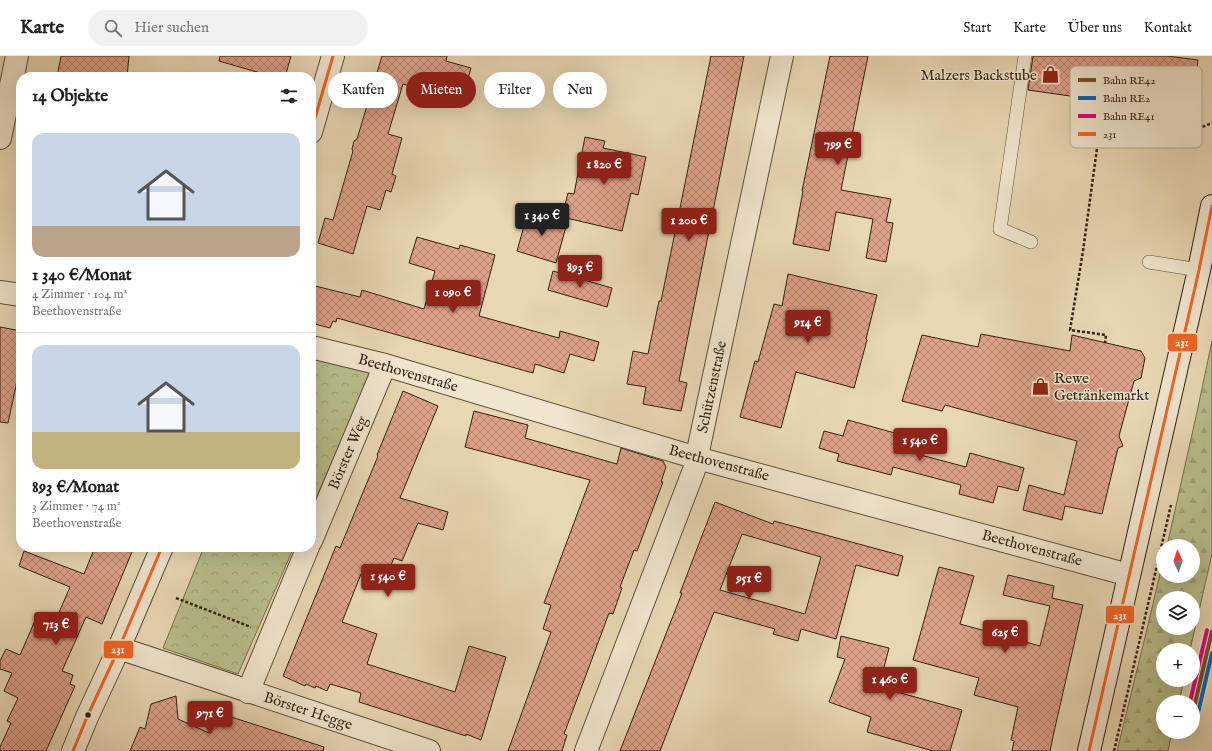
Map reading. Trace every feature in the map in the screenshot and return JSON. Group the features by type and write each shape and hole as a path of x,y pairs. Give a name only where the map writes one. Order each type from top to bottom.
{"street":[{"path":"0,138 16,56"},
{"path":"316,115 333,56"},
{"name":"Schützenstraße","path":"586,751 692,477 782,56"},
{"path":"1090,751 1212,206"},
{"path":"0,292 16,294"},
{"name":"Beethovenstraße","path":"316,348 385,365 697,458 1129,575"},
{"name":"Börster Weg","path":"316,529 385,365"},
{"path":"73,751 160,552"},
{"path":"248,692 306,552"},
{"name":"Börster Hegge","path":"119,648 429,751"}],"lane":[{"path":"1025,56 1000,229 1031,242"},
{"path":"1149,262 1198,270"}],"path":[{"path":"1202,127 1212,123"},
{"path":"1097,148 1082,258 1070,330 1106,335 1105,343"},
{"path":"176,598 272,635"}],"green space":[{"path":"1212,341 1212,554 1200,606 1200,591 1156,591 1156,635 1193,635 1192,643 1156,643 1156,687 1182,687 1181,695 1156,695 1156,739 1171,739 1168,751 1117,751 1158,583 1200,583 1200,539 1169,539"},
{"path":"316,358 372,371 316,498"},
{"path":"202,552 292,552 238,674 163,648"}],"building":[{"path":"61,56 129,56 127,72 58,72"},
{"path":"220,56 291,56 286,72 257,72 219,61"},
{"path":"382,56 447,56 446,61 471,68 470,72 406,72 406,85 403,84 398,101 398,72 377,72"},
{"path":"711,56 744,56 679,381 687,383 681,411 643,404 646,387 627,384 633,351 648,354 659,301 661,301"},
{"path":"830,56 868,56 841,190 891,199 886,222 893,223 886,262 866,258 873,219 836,212 829,251 793,244 802,191"},
{"path":"1033,56 1167,56 1198,60 1197,66 1070,66 1070,96 1028,90"},
{"path":"366,108 396,108 388,134 402,138 392,174 396,176 391,192 386,190 380,210 367,206 353,254 318,243 325,218 333,220 353,151 354,141 357,139"},
{"path":"585,137 605,141 603,148 646,157 638,195 631,193 622,231 562,217 568,193 574,194"},
{"path":"528,212 567,223 556,263 517,251"},
{"path":"417,237 459,249 460,245 495,255 479,316 559,338 560,331 599,342 594,361 570,354 564,373 535,364 533,373 337,318 336,322 333,321 330,328 316,324 316,286 360,297 362,290 424,309 435,271 409,263"},
{"path":"553,271 612,288 607,307 548,290"},
{"path":"788,274 877,295 854,388 796,372 781,428 740,417 755,361 758,362 774,304 782,306"},
{"path":"0,327 16,330 16,386 8,423 0,422"},
{"name":"Rewe Getränkemarkt","path":"981,334 1070,351 1072,335 1141,351 1145,358 1141,378 1134,381 1119,436 1123,446 1118,448 1102,514 1065,506 1062,520 1023,510 1029,485 1064,495 1077,441 945,405 942,411 902,401 922,335 978,347"},
{"path":"403,391 438,406 400,498 448,512 443,530 418,523 402,561 394,558 389,570 379,566 373,579 361,574 342,622 377,634 367,664 455,692 469,646 506,657 481,740 466,734 466,736 359,702 361,693 330,684 327,691 316,686 315,688 306,684 305,686 283,676 336,546 340,548"},
{"path":"474,411 528,425 525,438 617,464 621,448 663,461 666,467 661,482 663,482 637,551 634,550 620,587 622,588 613,614 609,613 564,734 567,735 562,751 508,751 551,632 543,629 551,605 544,603 590,480 465,447"},
{"path":"848,420 902,435 898,449 966,467 970,453 1024,468 1018,491 998,486 993,503 959,494 961,485 893,467 891,475 837,461 839,454 819,448 824,431 843,436"},
{"path":"715,502 773,524 774,521 903,556 898,576 856,565 836,639 801,629 798,641 773,634 775,629 714,612 660,751 620,751 682,593 680,593","holes":["742,534 821,557 805,614 720,590"]},
{"path":"24,552 84,574 93,552 132,552 102,624 86,617 62,671 73,675 70,684 75,686 46,751 0,751 0,747 11,723 7,721 18,698 4,691 12,673 0,669 0,661 6,649 20,655 37,616 54,624 70,587 19,566"},
{"path":"939,567 974,576 960,624 1040,646 1050,606 1003,595 1008,575 1054,586 1052,598 1083,605 1050,751 1012,751 1014,741 1011,740 1018,707 974,695 979,678 913,660"},
{"path":"841,636 889,648 879,687 962,710 950,751 933,751 867,732 871,717 829,702 845,659 837,657"},
{"path":"176,696 178,719 209,733 216,712 324,747 323,751 130,751 140,727 145,729 151,704"}],"rail line":[{"name":"RE41","path":"1192,695 1207,630"},
{"name":"RE42","path":"1197,695 1212,631"},
{"name":"RE2","path":"1200,704 1212,653"}],"transit line":[{"name":"231","path":"316,115 333,56"},
{"name":"231","path":"1089,751 1199,270 1212,206"},
{"name":"231","path":"73,751 160,552"}],"place":[{"name":"Malzers Backstube","path":"1050,75"},
{"name":"Rewe Getränkemarkt","path":"1041,387"}]}
